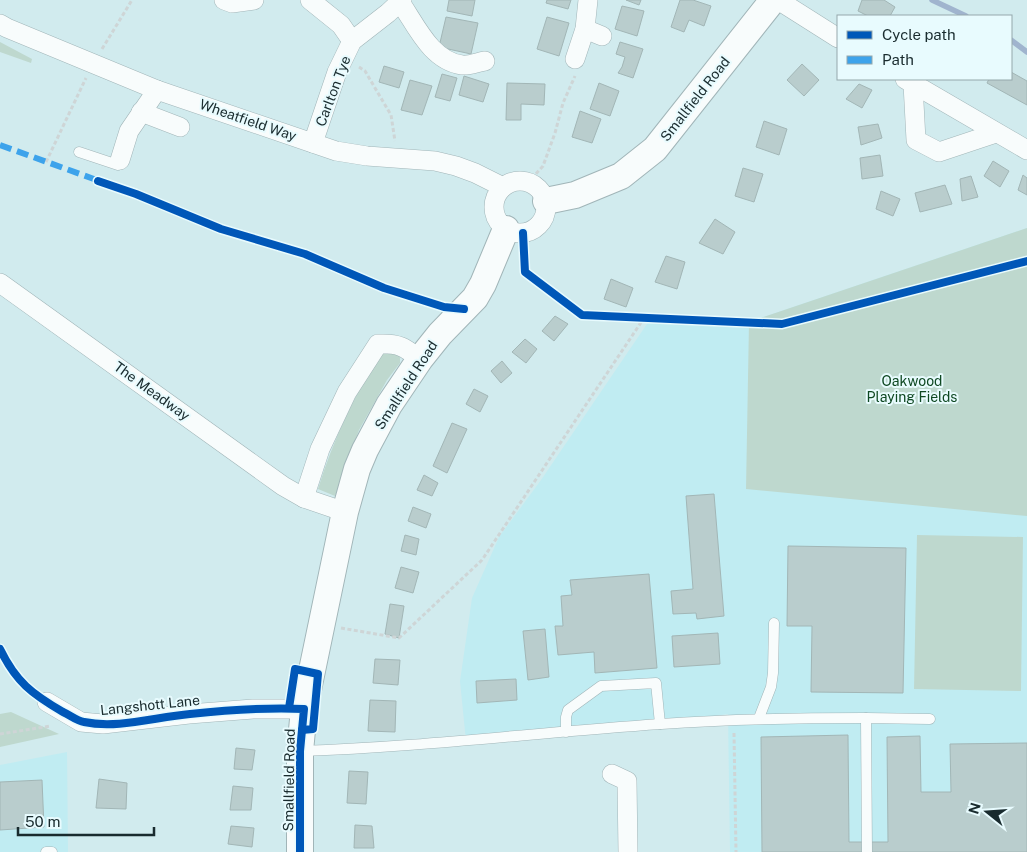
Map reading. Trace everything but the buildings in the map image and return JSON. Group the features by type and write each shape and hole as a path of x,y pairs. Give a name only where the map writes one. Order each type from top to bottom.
{"street":[{"path":"224,0 232,4 254,0"},
{"path":"310,0 341,25 349,49"},
{"path":"575,59 594,33 588,0"},
{"name":"Smallfield Road","path":"546,201 575,195 621,176 655,149 773,0"},
{"path":"778,0 837,37"},
{"name":"Carlton Tye","path":"313,143 337,72 349,49 401,1 434,51 444,60 463,65 485,61"},
{"name":"Wheatfield Way","path":"0,24 157,90 336,151 367,156 435,161 456,166 503,187"},
{"path":"909,82 916,140 939,152 996,133"},
{"path":"909,82 1027,150"},
{"path":"120,160 129,131 157,90"},
{"path":"141,112 180,127"},
{"path":"518,181 526,182 538,188 546,201 546,210 544,218 539,225 523,233 514,233 499,223 495,214 494,204 497,194 503,187 518,181"},
{"name":"Smallfield Road","path":"300,852 300,751 304,709 344,512 358,469 389,405 420,359 440,334 475,298 483,284 506,229"},
{"name":"The Meadway","path":"0,283 283,486 304,498 344,512"},
{"path":"304,498 320,449 348,392 378,344 392,343 404,346 420,359"},
{"name":"Langshott Lane","path":"47,702 82,722 103,724 253,709 304,709"},
{"path":"619,778 628,852"}],"lane":[{"path":"80,152 118,165 120,160"},
{"path":"759,718 771,687 774,623"},
{"path":"566,732 568,710 601,686 656,682 660,724"},
{"path":"866,718 867,852"},
{"path":"300,751 359,749 734,719 930,719"},
{"path":"46,852 52,852"}],"path":[{"path":"46,162 94,64 132,0"},
{"path":"349,49 391,115 398,158"},
{"path":"526,182 543,166 563,103 581,62 575,59"},
{"path":"321,624 398,638 482,560 644,318"},
{"path":"734,719 736,852"},
{"path":"0,734 82,722"}],"shaded area":[{"path":"1027,228 1027,852 730,852 728,714 660,724 466,741 460,681 472,598 499,537 541,480 651,318 749,322"},
{"path":"67,752 68,852 0,852 0,765"}],"green space":[{"path":"0,42 32,59 31,63 0,52"},
{"name":"Oakwood Playing Fields","path":"1027,228 1027,516 746,489 749,322"},
{"path":"391,350 400,357 400,363 387,380 359,430 335,496 318,489 337,436 362,385 381,352"},
{"path":"917,535 1023,537 1021,691 914,689"},
{"path":"11,712 59,734 0,747 0,714"}],"waterway":[{"path":"932,0 964,15"},
{"path":"1012,41 1027,52"}],"marked path":[{"path":"0,145 102,182"}],"cycle path":[{"path":"98,181 136,194 221,229 305,254 384,288 444,307 464,309"},
{"path":"523,233 525,272 582,315 782,324 1027,261"},
{"path":"0,649 12,670 34,693 84,722 110,724 233,710 304,709 300,751 300,852"},
{"path":"289,708 295,669 318,674 313,729 302,730"}]}
